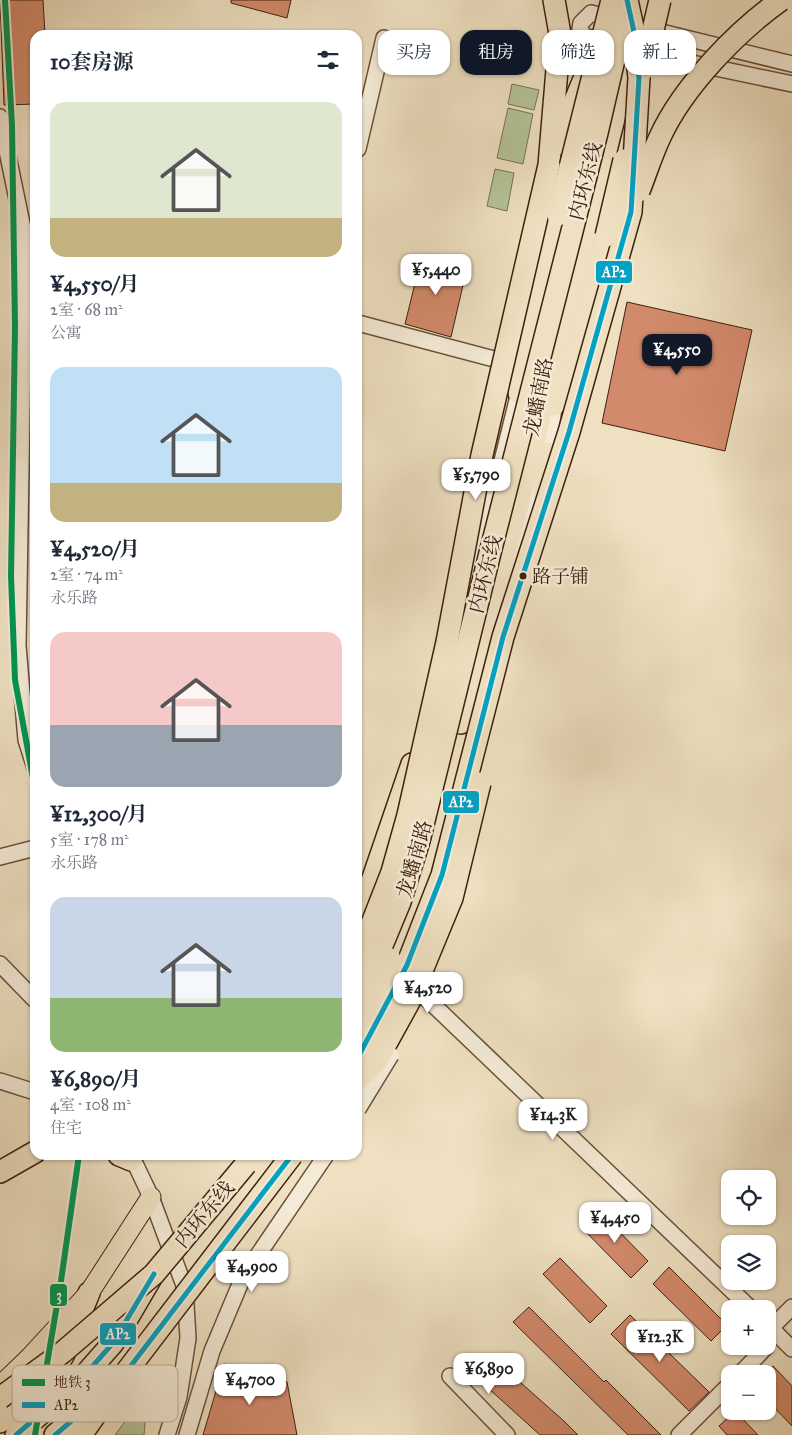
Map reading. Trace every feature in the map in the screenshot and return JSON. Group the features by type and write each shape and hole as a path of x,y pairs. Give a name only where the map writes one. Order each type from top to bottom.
{"highway":[{"path":"362,957 392,872 408,815 449,632 482,455 548,165 560,34 554,0"},
{"path":"519,393 520,366 612,0"},
{"path":"627,0 634,32 639,78 631,212"},
{"name":"内环东线","path":"362,987 378,955 400,902 419,840 492,543 598,133 627,0"},
{"path":"548,165 584,79 608,40 638,0"},
{"name":"内环东线","path":"362,1023 409,912 428,849 526,472 642,0"},
{"path":"554,405 576,355 606,236 660,0"},
{"path":"362,1049 407,965 442,875 503,637 570,432 631,212 660,136 693,85 725,48 756,17 781,0"},
{"path":"362,1075 377,1060 409,1002 452,898 545,511 547,453"},
{"path":"362,912 409,771 441,704"},
{"path":"0,1172 30,1155"},
{"name":"内环东线","path":"154,1274 248,1160"},
{"name":"内环东线","path":"131,1365 288,1160"},
{"path":"45,1365 154,1274"},
{"path":"94,1365 114,1343 154,1274"},
{"path":"56,1365 63,1356 89,1293"},
{"path":"0,1398 12,1389"},
{"path":"0,1422 12,1412"},
{"path":"16,1435 31,1422"},
{"path":"55,1435 70,1422"},
{"path":"82,1435 91,1422"}],"main road":[{"path":"22,1365 89,1293 150,1197"},
{"path":"0,1386 12,1374"}],"street":[{"path":"581,30 586,17 590,13 653,30"},
{"path":"696,41 792,64"},
{"path":"362,132 378,64"},
{"path":"696,64 792,84"},
{"name":"龙蟠南路","path":"362,959 400,875 418,815 441,704 519,393 562,240 604,75"},
{"name":"龙蟠南路","path":"393,976 431,883 500,613 547,453 554,405 640,75"},
{"path":"0,117 30,239 18,646 26,740 30,752"},
{"path":"362,324 520,366"},
{"path":"0,857 30,849"},
{"path":"362,1102 402,1034 429,974 452,898"},
{"path":"0,964 30,995"},
{"path":"362,964 393,976 424,996 742,1300"},
{"path":"0,1082 30,1091"},
{"path":"129,1160 150,1197 185,1288 188,1338 178,1400"},
{"path":"186,1435 212,1351 243,1278 323,1160"},
{"path":"776,1328 792,1307"},
{"path":"776,1340 792,1349"},
{"path":"747,1365 755,1355"},
{"path":"450,1376 507,1435"},
{"path":"680,1435 721,1393"},
{"path":"167,1435 171,1422"}],"green space":[{"path":"512,84 539,90 534,110 508,104"},
{"path":"508,108 533,114 523,164 497,158"},
{"path":"495,169 514,173 507,211 487,206"},
{"path":"125,1422 145,1422 144,1435 115,1435"}],"building":[{"path":"0,0 43,0 45,30 30,30 30,104 4,105"},
{"path":"231,0 291,0 287,18 231,3"},
{"path":"422,255 467,268 451,337 405,324"},
{"path":"627,302 752,330 725,451 602,423"},
{"path":"599,1211 648,1261 631,1278 582,1228"},
{"path":"560,1258 607,1306 590,1323 543,1274"},
{"path":"669,1267 721,1319 721,1331 711,1341 653,1284"},
{"path":"529,1307 604,1382 606,1380 661,1435 628,1435 513,1322"},
{"path":"630,1315 709,1392 689,1411 611,1334"},
{"path":"494,1359 578,1435 540,1435 477,1378"},
{"path":"224,1364 287,1382 297,1435 203,1435"},
{"path":"776,1369 792,1386 792,1426 776,1409"},
{"path":"725,1420 744,1420 758,1435 727,1435 719,1426"}],"metro line":[{"name":"3","path":"5,0 12,125 15,327 11,576 15,680 30,762"},
{"name":"3","path":"47,1365 78,1160"},
{"name":"3","path":"35,1435 37,1422"}],"transit line":[{"name":"AP2","path":"362,1049 407,965 442,875 503,637 569,432 631,212 639,78 634,32 627,0"},
{"name":"AP2","path":"131,1365 288,1160"},
{"name":"AP2","path":"94,1365 113,1343 154,1274"},
{"name":"AP2","path":"16,1435 31,1422"},
{"name":"AP2","path":"55,1435 70,1422"}],"place":[{"name":"路子铺","path":"523,576"}]}
